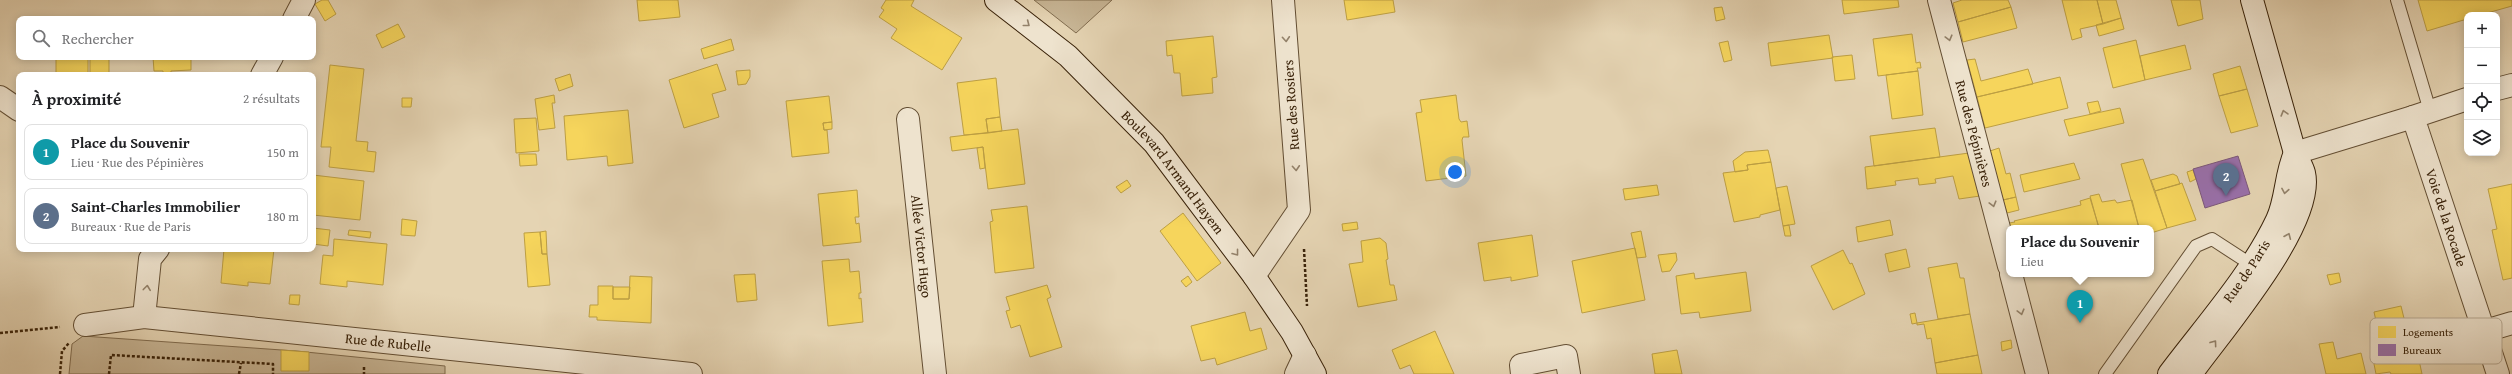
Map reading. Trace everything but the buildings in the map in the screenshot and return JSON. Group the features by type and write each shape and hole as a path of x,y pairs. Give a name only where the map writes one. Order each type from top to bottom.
{"street":[{"path":"296,16 304,0"},
{"name":"Boulevard Armand Hayem","path":"996,0 1068,56 1154,143 1254,276 1305,355 1315,374"},
{"name":"Rue des Rosiers","path":"1283,0 1299,210"},
{"name":"Rue des Pépinières","path":"1939,0 2006,255"},
{"name":"Rue de Paris","path":"2168,374 2258,269 2283,248 2302,201 2304,174 2295,154 2252,0"},
{"path":"264,72 270,60"},
{"path":"2500,88 2512,84"},
{"path":"0,97 16,108"},
{"path":"2295,154 2464,100"},
{"name":"Voie de la Rocade","path":"2421,114 2481,318"},
{"name":"Allée Victor Hugo","path":"908,119 935,374"},
{"path":"1254,276 1299,210"},
{"path":"144,317 152,252"},
{"name":"Rue de Paris","path":"2190,374 2258,269"},
{"path":"2012,277 2037,374"},
{"name":"Rue de Rubelle","path":"85,325 144,317 691,374"},
{"path":"2502,326 2512,323"},
{"path":"1296,374 1305,355"},
{"path":"1522,374 1521,366 1566,356 1569,374"},
{"name":"Voie de la Rocade","path":"2495,364 2498,374"}],"lane":[{"path":"2397,0 2421,114"},
{"path":"2105,374 2196,246 2212,239 2258,269"}],"path":[{"path":"1299,210 1305,259 1307,314"},
{"path":"0,333 85,325"},
{"path":"60,374 62,351 85,325"},
{"path":"109,374 111,355 273,364 273,374"},
{"path":"239,374 241,362"}],"shaded area":[{"path":"1034,0 1112,0 1076,33"},
{"path":"83,336 296,351 445,366 445,374 69,374 72,344"}],"place":[{"name":"Saint-Charles Immobilier","path":"2226,196"},
{"name":"Place du Souvenir","path":"2080,323"}]}
